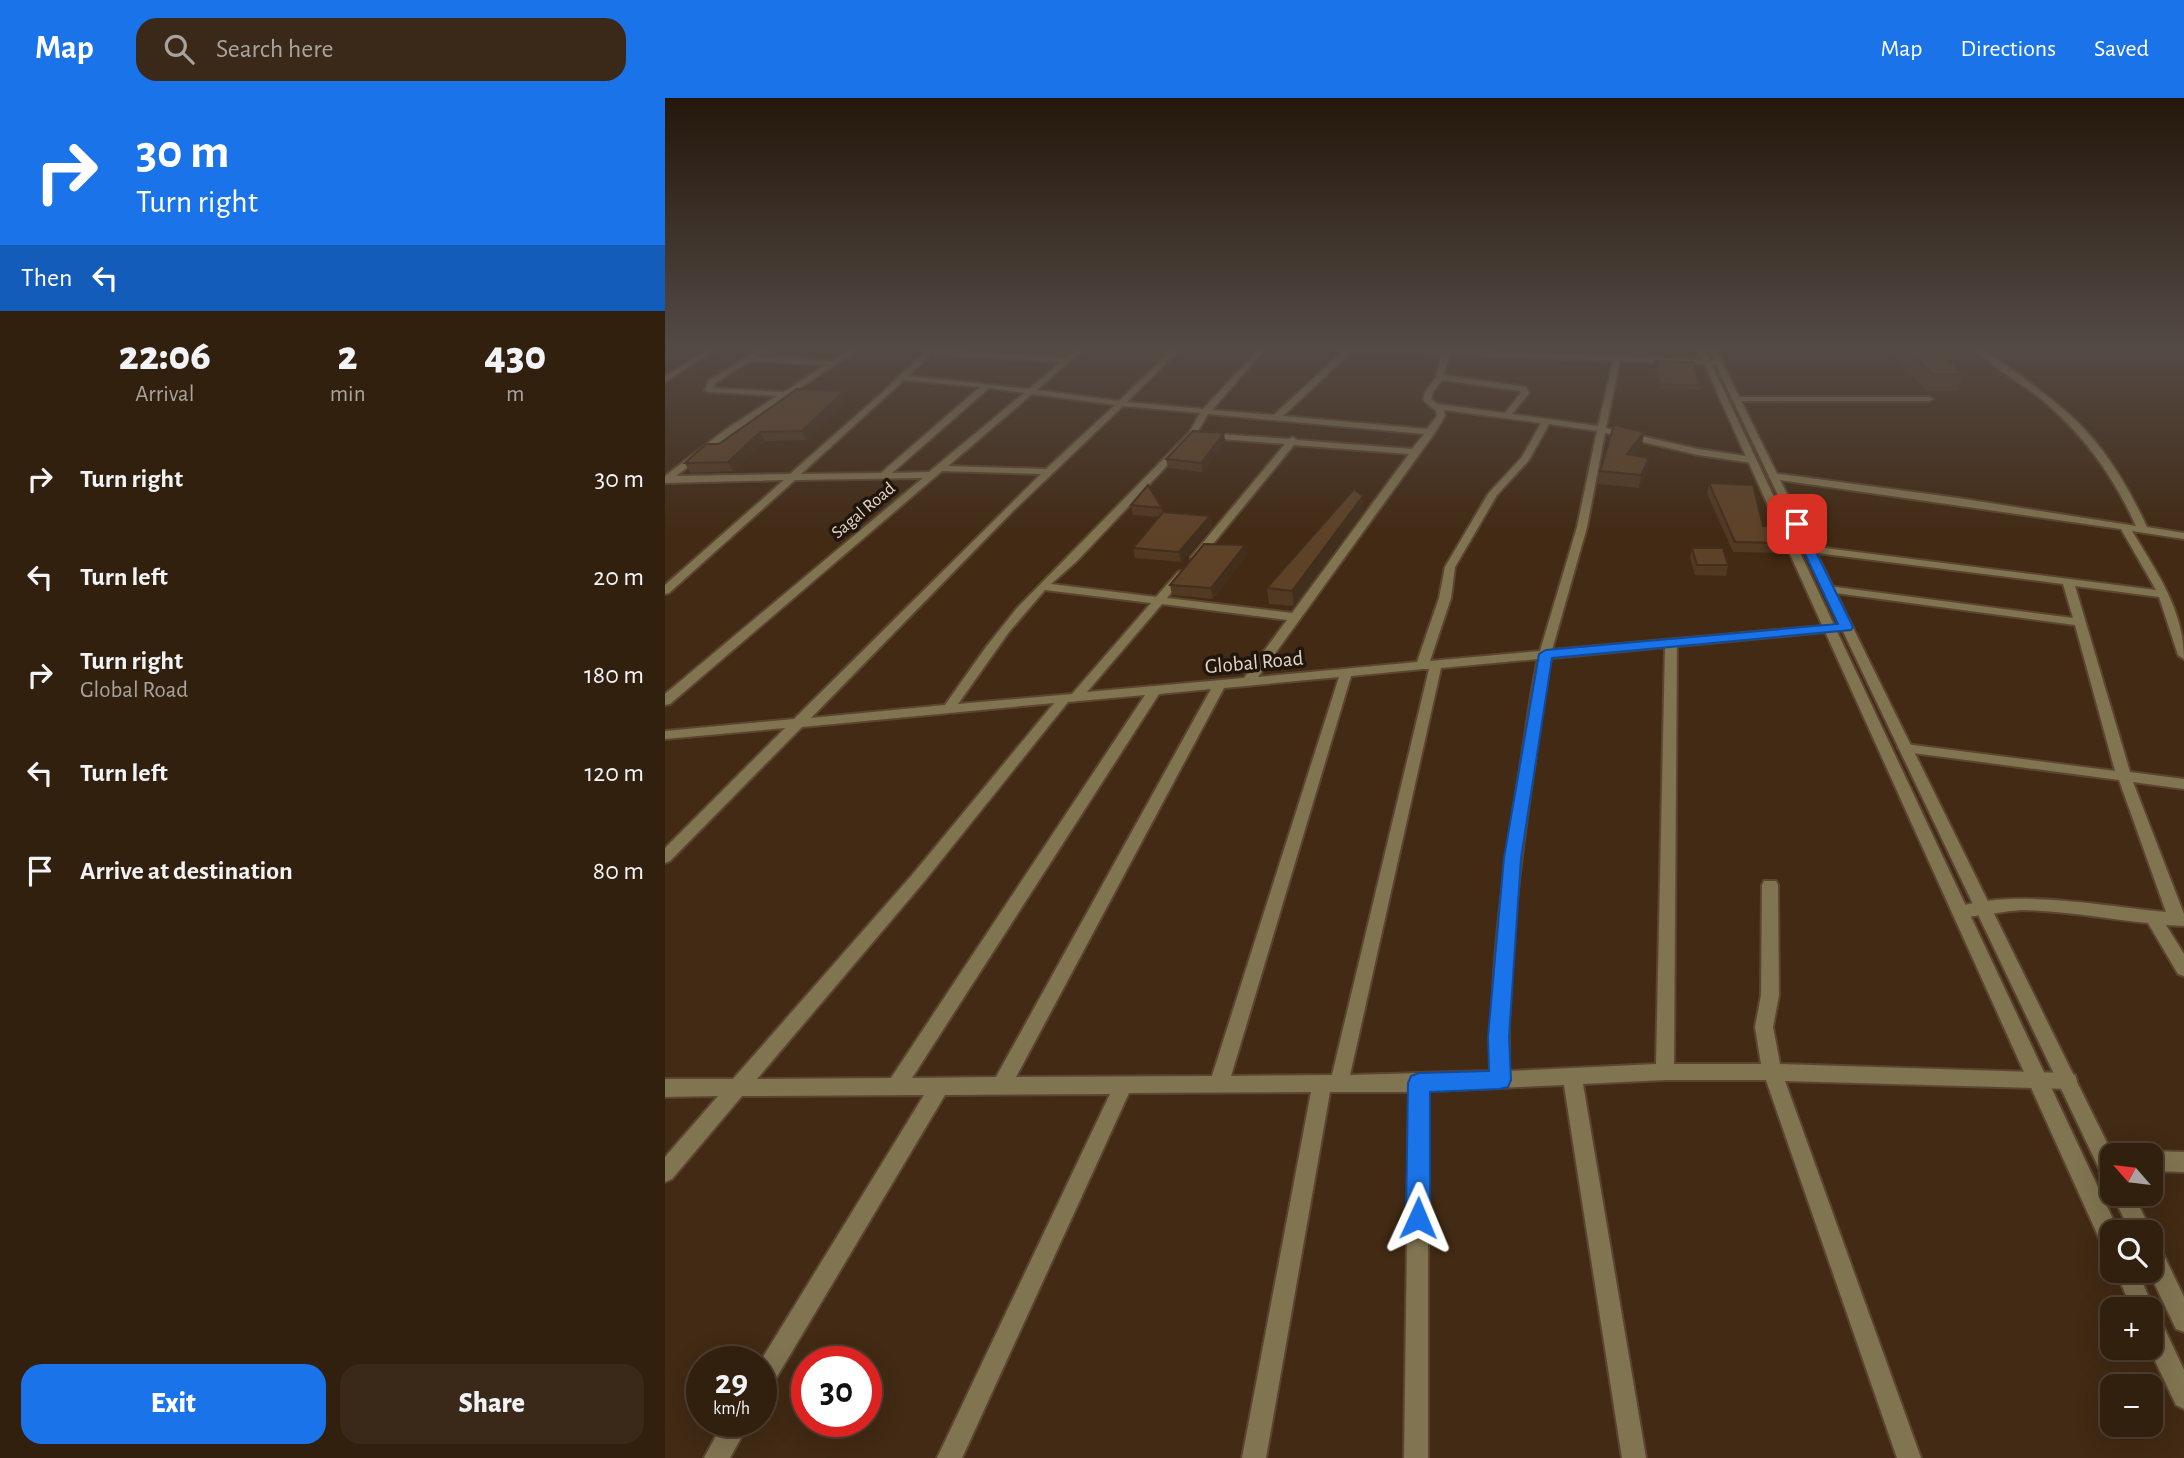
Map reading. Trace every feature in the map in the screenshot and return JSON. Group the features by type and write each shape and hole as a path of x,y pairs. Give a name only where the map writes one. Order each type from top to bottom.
{"street":[{"path":"666,479 763,409"},
{"path":"665,591 866,409"},
{"path":"884,475 960,409"},
{"name":"Sagal Road","path":"665,701 1007,409"},
{"path":"665,857 1047,472 1116,409"},
{"path":"1188,409 1431,432"},
{"path":"1276,418 1285,409"},
{"path":"1248,682 1431,432 1441,416 1439,409"},
{"path":"1459,409 1600,429 1697,452 1752,460"},
{"path":"1507,416 1512,409"},
{"path":"1500,1080 1498,1037 1513,858 1546,654 1585,510 1605,409"},
{"path":"1731,409 1752,460 2102,1220"},
{"path":"1741,409 2100,1145"},
{"path":"2056,409 2075,425 2105,461 2128,496 2144,531"},
{"path":"948,710 994,641 1046,587 1053,576 1073,559 1192,434 1206,411"},
{"path":"1254,1458 1330,1084 1445,598 1450,567 1493,494 1526,458 1546,422"},
{"path":"1192,434 1293,440 1415,452"},
{"path":"665,1172 982,805 1070,698 1159,601 1293,440"},
{"path":"666,479 884,475 936,471 1047,472"},
{"path":"1773,476 1958,500 2184,536"},
{"path":"2125,528 2164,594 2184,655"},
{"path":"1809,549 2164,594"},
{"path":"1960,912 2023,904 2180,919 2124,776 2068,582"},
{"path":"1046,587 1295,617"},
{"path":"1828,589 2080,622"},
{"name":"Global Road","path":"665,736 1846,627"},
{"path":"1665,1072 1671,643"},
{"path":"1219,1085 1346,673"},
{"path":"1001,1086 1220,684"},
{"path":"896,1087 1154,691"},
{"path":"1905,748 2184,784"},
{"path":"1770,886 1770,1010 1764,1027 1772,1072 1909,1458"},
{"path":"2153,917 2184,969"},
{"path":"665,1088 1419,1083 1665,1072 1772,1072 2067,1081"},
{"path":"1572,1076 1634,1458"},
{"path":"1416,1458 1419,1083"},
{"path":"949,1458 1123,1086"},
{"path":"777,1355 939,1087"},
{"path":"2163,1161 2184,1161"},
{"path":"2163,1276 2182,1313"},
{"path":"2163,1351 2184,1397"},
{"path":"716,1458 728,1437"}],"building":[{"path":"768,409 825,409 802,431 760,432 728,462 685,463 706,444 719,444"},
{"path":"1614,425 1644,432 1627,454 1649,458 1641,475 1600,471"},
{"path":"1193,431 1224,433 1201,463 1166,459"},
{"path":"1709,483 1753,485 1763,526 1774,527 1781,543 1735,542"},
{"path":"1148,485 1162,508 1131,505"},
{"path":"1354,489 1363,496 1292,591 1267,588"},
{"path":"1163,512 1210,516 1179,552 1133,548"},
{"path":"1204,544 1245,545 1211,588 1170,585"},
{"path":"1692,548 1723,548 1728,565 1697,565"}],"route":[{"path":"1418,1218 1419,1083 1500,1080 1498,1037 1513,858 1546,654 1846,627 1797,524"}]}
